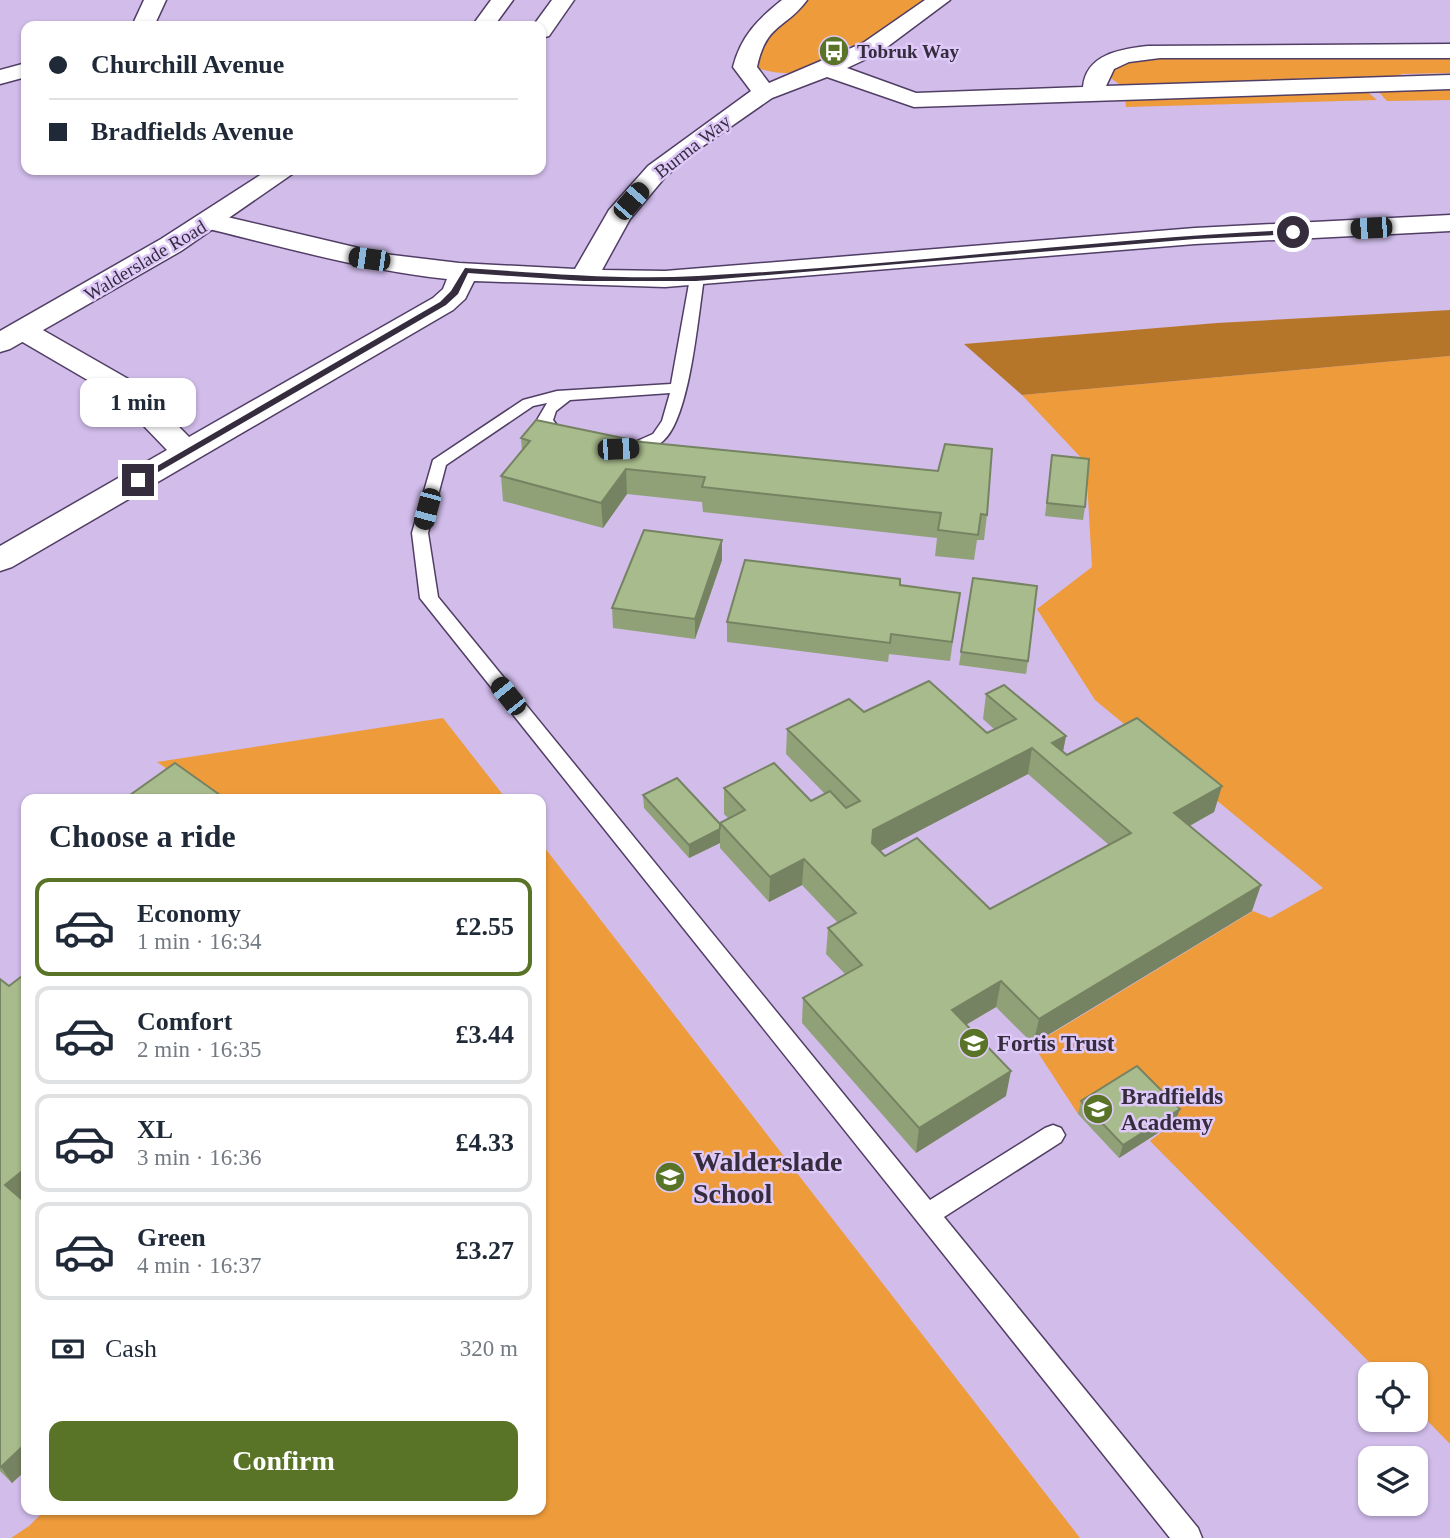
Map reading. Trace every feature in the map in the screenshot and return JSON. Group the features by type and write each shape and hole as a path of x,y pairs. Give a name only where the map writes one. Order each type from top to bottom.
{"street":[{"path":"145,21 155,0"},
{"path":"487,21 502,0"},
{"path":"546,24 563,0"},
{"path":"764,93 745,67 749,45 769,22 796,0"},
{"name":"Burma Way","path":"584,278 618,216 657,171 694,141 764,93 827,69 871,48 939,0"},
{"path":"1094,95 1094,79 1099,69 1115,59 1160,51 1450,51"},
{"path":"827,69 914,100 1450,82"},
{"path":"0,77 21,71"},
{"name":"Walderslade Road","path":"12,337 210,221 278,175"},
{"path":"210,221 346,256 465,270 584,278 696,278 1195,236 1450,223"},
{"path":"0,560 443,304 455,293 465,270"},
{"path":"12,337 126,390 185,451"}],"lane":[{"path":"607,447 635,448 654,441 667,430 674,415 696,278"},
{"path":"678,388 565,396 528,403 439,463 421,533 429,598 1188,1538"},
{"path":"565,396 549,409 545,420 556,434 587,444"},
{"path":"927,1215 1053,1135"}],"shaded area":[{"path":"807,0 928,0 903,20 856,47 844,44 827,51 836,55 807,69 781,73 757,68 753,54 788,14"},
{"path":"1450,54 1450,73 1402,74 1387,81 1351,82 1337,77 1123,87 1108,76 1111,67 1154,55"},
{"path":"1450,87 1450,100 1387,101 1376,89"},
{"path":"1364,89 1377,100 1126,107 1125,97"},
{"path":"1450,310 1450,356 1022,395 964,344 1217,323"},
{"path":"1450,356 1450,1444 1428,1421 1428,1362 1369,1362 1150,1141 1176,1121 1134,1080 1078,1114 1033,1045 1253,911 1270,918 1323,888 1095,700 1037,609 1092,567 1086,463 1022,395"},
{"path":"443,718 502,794 204,794 157,762"},
{"name":"Walderslade School","path":"546,849 1080,1538 11,1538 40,1515 546,1515"}],"building":[{"path":"536,420 642,442 938,471 945,444 992,449 987,515 981,514 978,535 938,530 941,513 702,487 705,477 626,469 601,503 501,476 530,441 521,438"},
{"path":"1052,455 1089,459 1085,507 1047,503"},
{"path":"644,530 722,540 695,619 612,608"},
{"path":"745,560 900,579 900,585 960,593 952,642 891,634 890,643 727,622"},
{"path":"973,578 1037,586 1028,661 961,652"},
{"path":"929,681 987,733 1016,719 986,694 1004,685 1066,736 1052,743 1067,755 1137,718 1222,786 1174,813 1261,885 1039,1019 1001,981 952,1010 1011,1071 919,1128 803,998 862,965 828,928 856,913 804,859 770,877 720,823 745,810 724,788 774,763 811,801 830,791 846,808 860,801 787,729 849,699 864,712","holes":["1032,748 1131,833 990,909 917,838 885,856 872,843 873,830"]},
{"path":"175,763 219,794 131,794"},
{"path":"677,778 720,824 720,829 689,845 643,795"},
{"path":"21,977 21,1172 5,1185 21,1199 21,1448 1,1467 0,979 9,986"},
{"path":"1137,1066 1180,1109 1123,1145 1081,1101"}],"place":[{"name":"Tobruk Way","path":"834,51"},
{"name":"Fortis Trust","path":"974,1043"},
{"name":"Bradfields Academy","path":"1098,1109"},
{"name":"Walderslade School","path":"670,1177"}],"route":[{"path":"138,480 443,304 455,293 465,270 584,278 696,278 1195,236 1293,232"}]}
